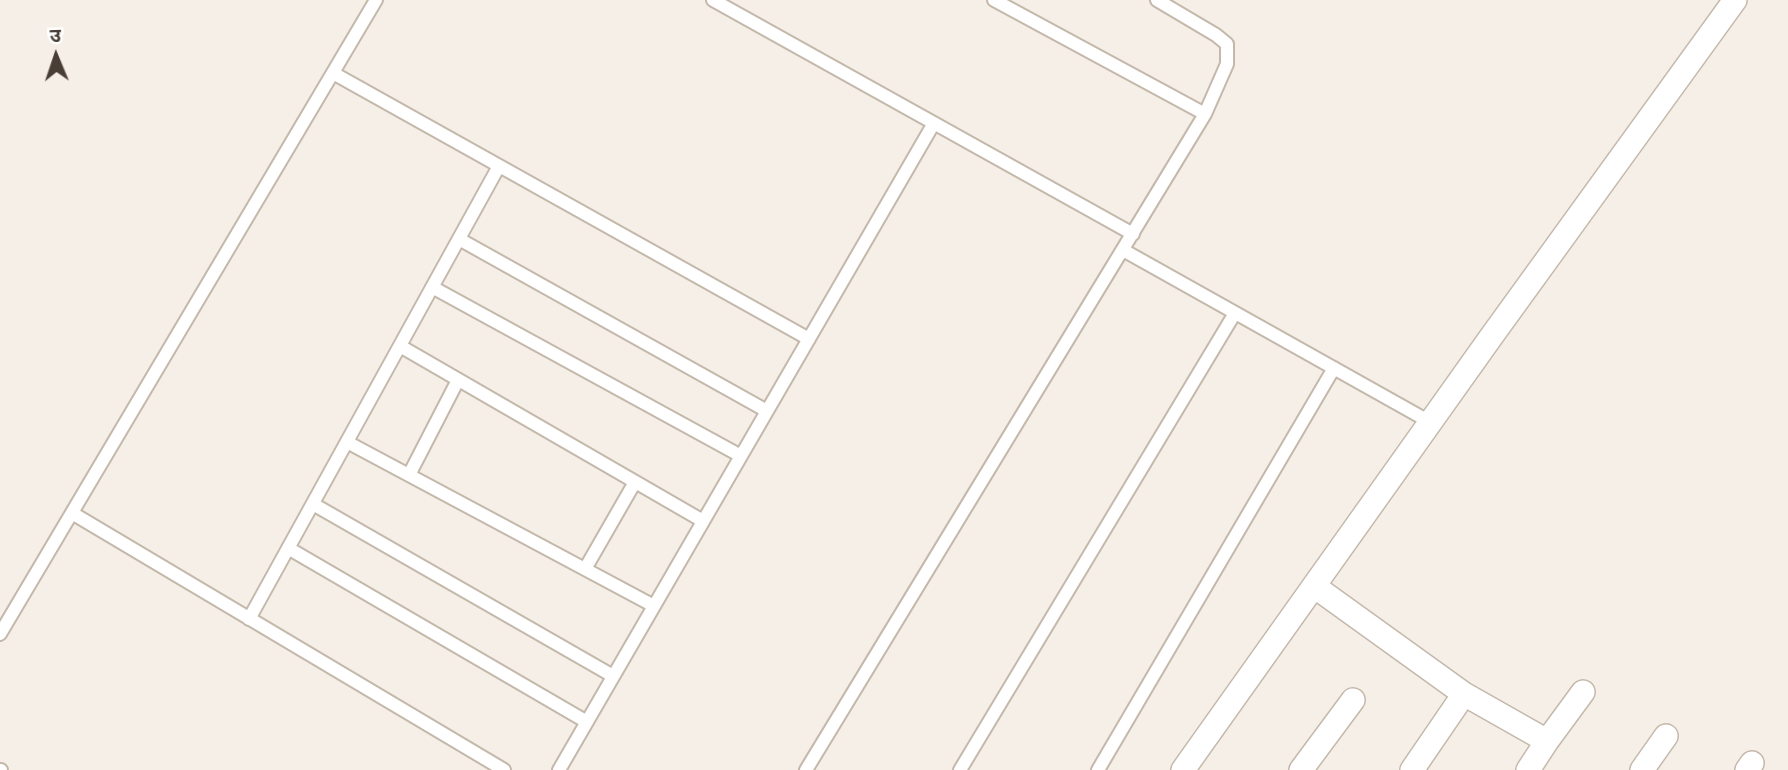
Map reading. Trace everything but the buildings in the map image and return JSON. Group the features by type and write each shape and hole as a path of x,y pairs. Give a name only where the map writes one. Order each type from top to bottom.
{"street":[{"path":"1183,770 1735,0"},
{"path":"1314,586 1464,694 1547,741"},
{"path":"1528,770 1583,692"},
{"path":"1412,770 1464,694"},
{"path":"1301,770 1353,700"},
{"path":"1642,770 1666,736"}],"lane":[{"path":"0,634 376,0"},
{"path":"713,0 1133,234"},
{"path":"995,0 1205,114"},
{"path":"806,770 1205,114 1227,64 1227,44 1157,0"},
{"path":"333,73 808,339"},
{"path":"559,770 934,123"},
{"path":"249,619 499,166"},
{"path":"459,239 767,411"},
{"path":"1123,250 1430,422"},
{"path":"432,287 741,456"},
{"path":"960,770 1235,313"},
{"path":"400,346 703,521"},
{"path":"1098,770 1334,368"},
{"path":"410,475 458,380"},
{"path":"347,442 654,606"},
{"path":"586,569 635,482"},
{"path":"313,504 613,676"},
{"path":"72,513 504,770"},
{"path":"288,548 587,722"}]}
